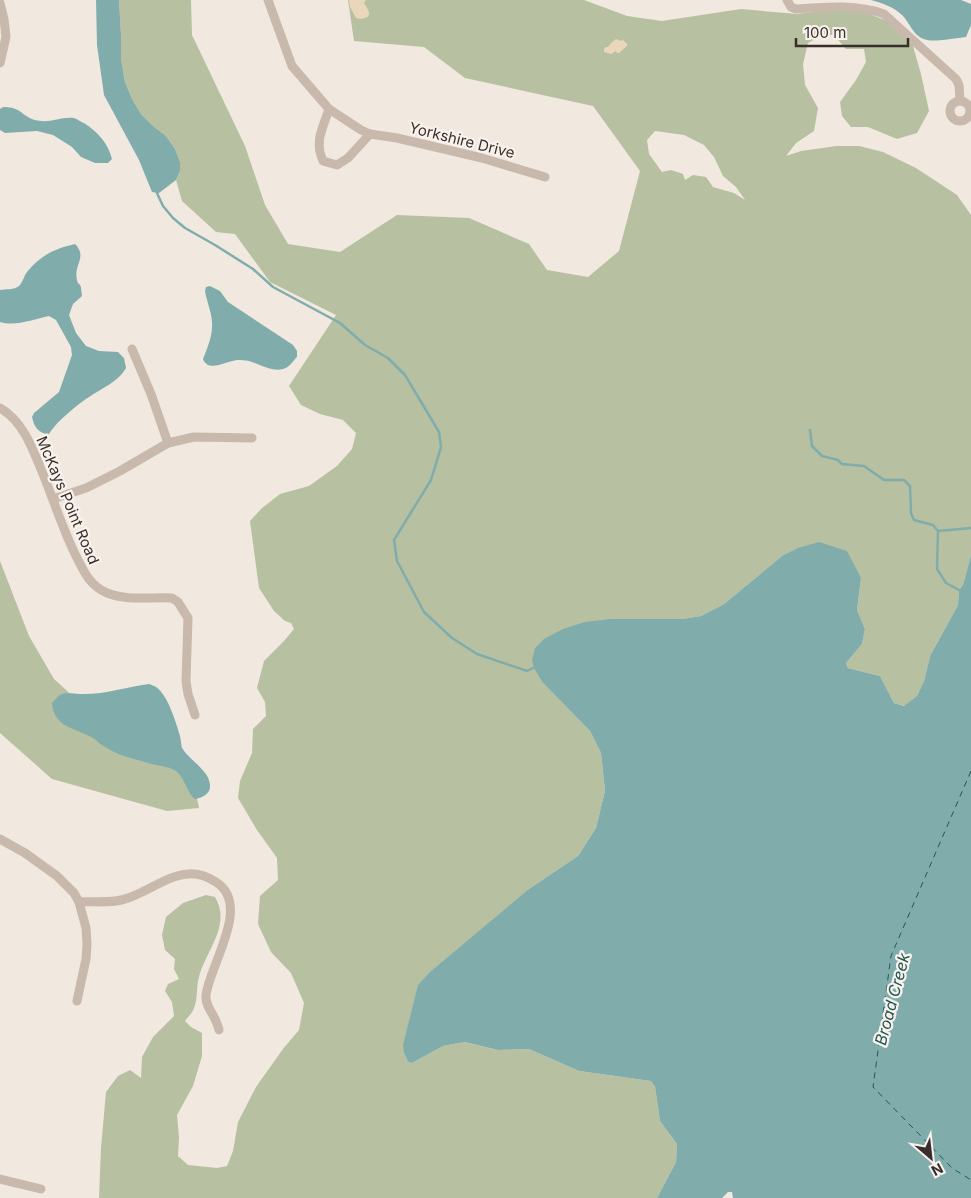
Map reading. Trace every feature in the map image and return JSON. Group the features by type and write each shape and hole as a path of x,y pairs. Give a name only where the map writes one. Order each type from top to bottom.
{"street":[{"name":"Yorkshire Drive","path":"268,0 292,66 329,109 361,130 370,134 397,138 482,158 545,178"},
{"path":"787,0 796,9 851,7 884,14 956,79 959,85 960,101"},
{"path":"0,3 6,37 0,63"},
{"path":"329,109 318,142 319,152 324,160 337,165 348,158 370,134"},
{"path":"132,349 151,394 168,443"},
{"name":"McKays Point Road","path":"0,408 16,420 31,446 86,578 95,587 123,598 172,598 182,607 188,618 186,681 195,715"},
{"path":"53,499 86,488 168,443 194,437 252,438"},
{"path":"0,839 25,853 57,876 74,893 79,902 86,928 87,944 86,959 77,1000"},
{"path":"79,902 117,901 128,898 160,882 184,874 198,874 220,885 226,891 229,898 232,914 206,995 206,1001 216,1021 218,1030"},
{"path":"0,1179 41,1189"}],"green space":[{"path":"119,0 191,0 192,35 245,146 265,205 288,244 340,252 397,215 469,218 529,244 547,270 588,277 619,251 640,171 593,106 465,78 424,47 354,41 348,0 584,0 627,16 662,21 741,9 797,14 830,10 862,11 887,21 913,46 929,111 917,133 897,139 868,127 851,127 842,116 840,102 866,62 864,49 846,49 834,35 823,35 808,43 803,64 805,85 818,108 814,131 796,143 786,156 801,151 836,146 859,146 883,152 916,168 957,195 971,215 971,555 963,585 959,590 958,605 930,656 924,681 917,696 905,706 894,703 880,676 848,668 846,663 862,644 865,629 857,610 861,578 782,556 724,604 701,616 682,619 610,619 543,683 590,731 601,753 605,791 596,828 578,856 529,889 404,1053 408,1062 412,1063 443,1046 463,1042 498,1050 529,1049 579,1071 651,1081 655,1087 660,1121 677,1144 676,1162 657,1198 99,1198 106,1092 118,1076 130,1070 141,1078 142,1057 153,1037 174,1016 172,1002 165,991 168,984 179,979 174,969 175,959 165,950 162,935 166,917 183,903 206,895 215,897 221,918 216,938 199,977 196,1001 192,1013 185,1021 202,1033 202,1056 193,1086 177,1115 178,1156 188,1165 217,1168 227,1166 233,1151 238,1122 256,1087 299,1030 304,1003 291,973 271,952 258,924 260,896 278,880 277,858 257,830 238,798 240,781 252,753 253,729 266,716 265,702 257,688 264,661 294,629 291,623 285,621 274,611 259,588 250,521 261,509 280,494 309,486 337,466 352,449 356,433 343,420 320,414 301,405 289,386 336,315 270,282 235,234 216,232 182,201 176,180 180,171 180,162 175,149 166,136 141,114 125,82 121,59","holes":["655,131 684,135 704,145 714,157 723,176 736,187 745,200 734,193 713,187 706,177 693,175 685,180 683,174 671,170 662,172 649,154 647,140"]},
{"path":"0,561 29,636 54,679 89,711 192,776 199,808 167,811 52,779 0,733"}],"sand":[{"path":"349,0 366,0 364,3 369,13 368,17 356,18 350,7"},
{"path":"616,39 623,40 627,46 619,53 616,51 611,54 604,52 604,49"}],"water":[{"path":"96,0 119,0 121,59 125,82 141,114 166,136 175,149 180,162 180,171 176,180 159,193 152,192 139,160 104,95 97,45"},
{"path":"871,0 961,0 971,4 971,25 966,37 927,40 915,33 899,12"},
{"path":"3,107 14,108 30,118 40,121 75,118 98,134 108,148 112,159 108,163 95,163 81,157 72,147 53,135 37,131 5,133 0,130 0,109"},
{"path":"75,244 80,253 76,275 77,282 81,287 82,296 73,304 69,315 76,333 86,346 99,351 118,352 124,358 126,368 114,381 79,404 49,434 45,434 34,424 32,417 34,413 59,392 72,355 71,347 56,320 49,316 12,324 0,322 0,290 19,286 27,272 43,257 61,248"},
{"path":"210,286 220,291 228,302 293,345 297,351 297,357 291,364 279,370 270,369 244,360 213,366 205,363 203,359 212,331 211,314 205,291 206,287"},
{"name":"Broad Creek","path":"819,542 847,551 861,578 857,610 865,629 862,644 846,663 848,668 880,676 894,703 904,706 917,696 924,681 930,656 958,605 959,590 963,585 971,555 971,1198 733,1198 732,1192 728,1192 722,1198 657,1198 676,1162 677,1144 660,1121 655,1087 651,1081 579,1071 529,1049 498,1050 464,1042 443,1046 412,1063 408,1062 403,1045 418,985 430,972 529,889 578,856 596,828 605,791 601,753 590,731 543,683 534,668 532,660 535,648 544,639 563,629 585,622 610,619 682,619 701,616 724,604 782,556 798,548"},
{"path":"149,684 156,687 164,696 176,724 182,748 203,770 209,780 209,791 203,797 195,799 176,771 127,757 99,743 94,738 67,726 57,718 52,703 62,694 67,693 89,694"}],"waterway":[{"path":"156,191 163,206 185,228 253,269 273,287 340,323 365,345 388,358 405,375 439,432 441,447 431,480 394,540 397,561 424,612 452,638 477,654 527,671 533,668"},
{"path":"810,430 812,446 822,456 838,460 842,464 864,466 884,480 904,480 910,486 911,513 914,520 933,525 938,531 937,569 946,583 959,590"},
{"path":"938,531 971,528"}],"ferry route":[{"path":"971,771 891,956 873,1087 952,1168 971,1180"}]}
